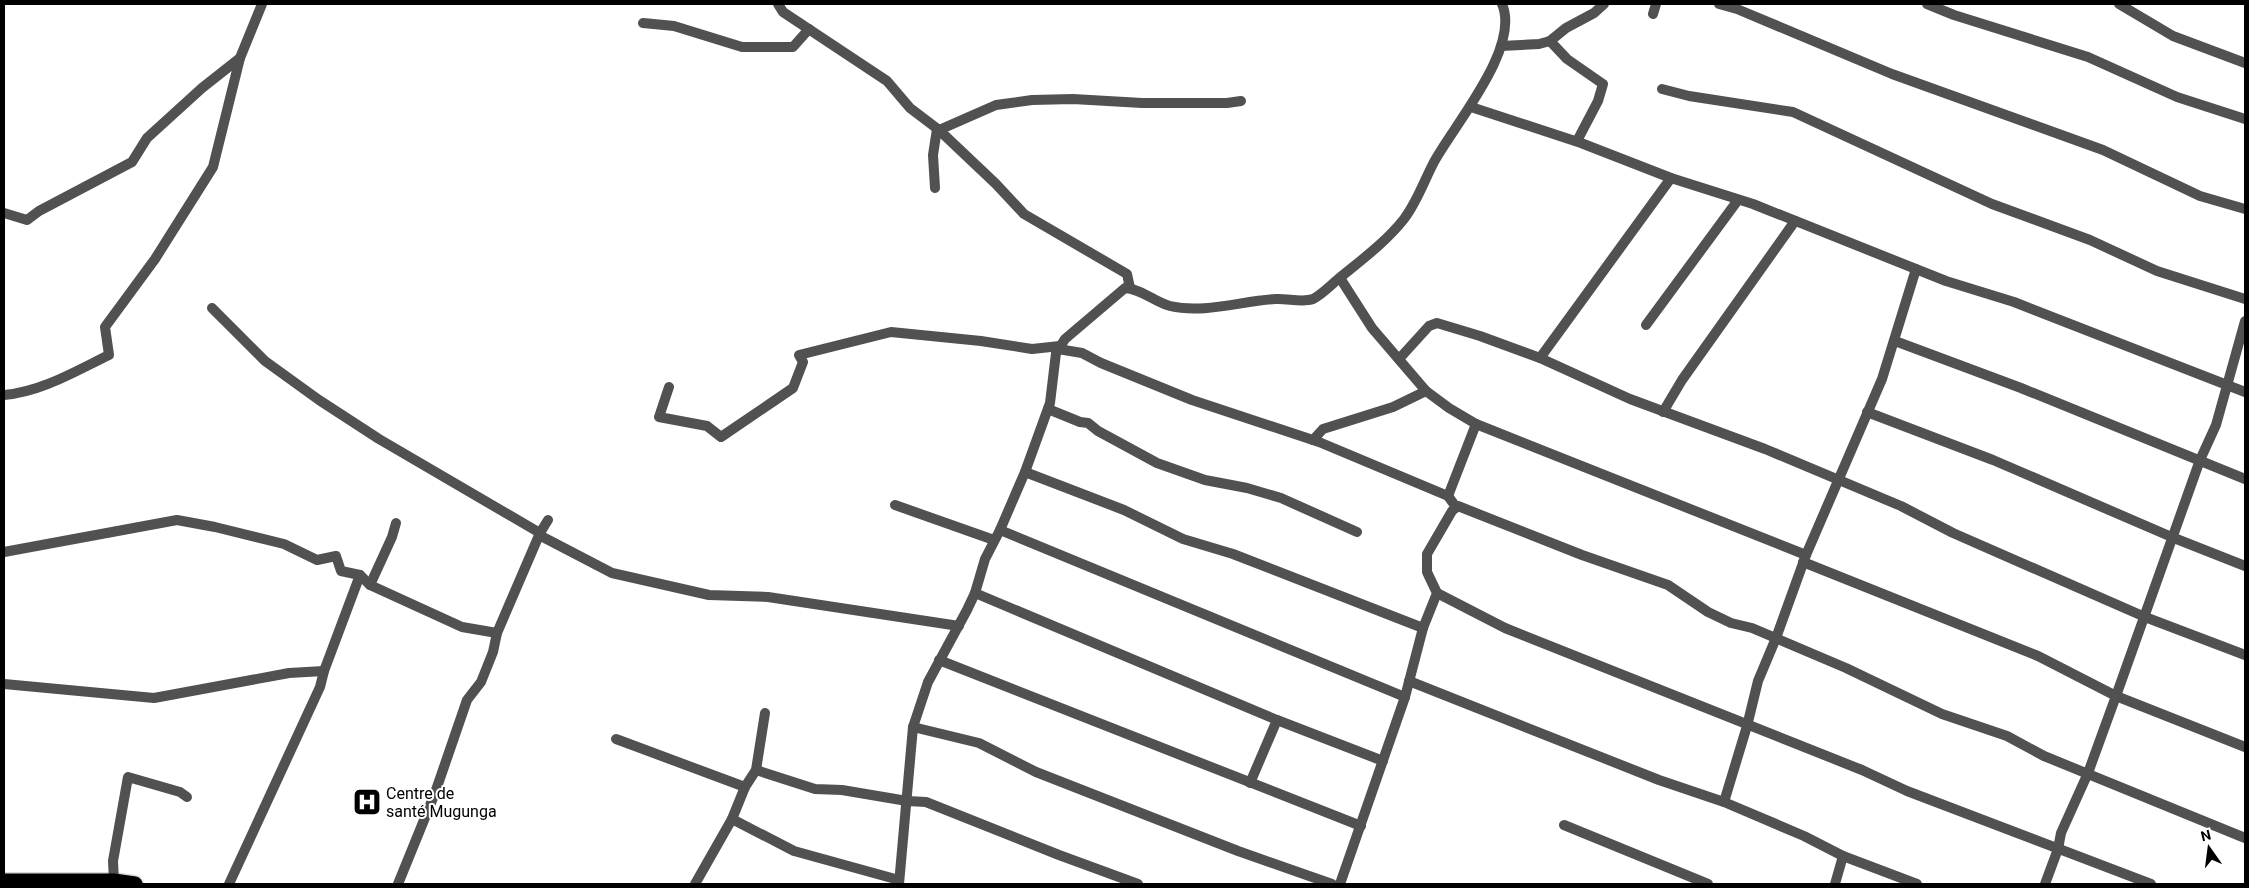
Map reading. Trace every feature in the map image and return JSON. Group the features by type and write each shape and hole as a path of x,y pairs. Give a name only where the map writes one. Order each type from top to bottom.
{"highway":[{"path":"4,881 22,883 114,881 135,884"}],"street":[{"path":"4,395 19,394 51,382 109,355 105,327 154,259 213,167 240,58 262,4"},
{"path":"778,4 783,12 887,81 910,108 938,130 996,184 1024,214 1127,274 1130,288"},
{"path":"732,819 794,851 899,882 913,727 920,702 939,660 959,626 975,592 985,559 1000,530 1025,472 1048,409 1059,348 1065,339 1125,288 1136,288 1149,297 1170,306 1212,308 1243,302 1277,299 1309,300 1315,298 1382,244 1405,218 1434,163 1471,107 1495,63 1501,46 1505,22 1505,10 1502,4"},
{"path":"1501,46 1539,44 1550,41 1566,28 1594,13 1604,4"},
{"path":"1719,4 1737,9 1892,74 2104,150 2200,196 2245,210"},
{"path":"1927,4 1954,15 2088,57 2177,97 2245,120"},
{"path":"2119,4 2173,36 2245,63"},
{"path":"643,23 674,26 742,47 793,46 809,28"},
{"path":"1550,41 1567,60 1603,84 1598,101 1577,141"},
{"path":"4,213 26,220 39,211 132,162 147,138 202,88 240,58"},
{"path":"1662,89 1689,96 1793,112 1992,204 2090,240 2157,271 2245,299"},
{"path":"938,130 996,105 1032,100 1073,99 1142,103 1227,103 1241,101"},
{"path":"1471,107 1577,141 1671,178 1738,200 1855,243 1946,281 2014,302 2245,392"},
{"path":"935,188 933,155 938,130"},
{"path":"1540,358 1671,178"},
{"path":"1646,325 1738,200"},
{"path":"1663,412 1682,380 1795,221"},
{"path":"1724,802 1747,726 1758,681 1776,638 1804,559 1882,379 1916,269"},
{"path":"1340,278 1372,328 1426,391 1448,408 1476,424 2038,656 2116,696 2245,747"},
{"path":"212,308 265,362 319,400 379,439 540,534 612,573 709,595 768,597 959,626"},
{"path":"2045,884 2058,849 2061,833 2088,773 2174,538 2200,460 2216,424 2245,321"},
{"path":"1399,359 1429,326 1437,323 1480,336 1540,358 1663,412 1765,449 1837,481 1901,506 1953,533 2145,617 2245,655"},
{"path":"669,387 659,417 707,426 721,437 793,388 803,362 799,355 876,335 891,332 981,341 1032,349 1059,348 1082,353 1101,363 1192,400 1313,440 1448,496 1456,506 1668,585 1708,612 1731,623 1752,628 1776,638 1846,668 1942,714 2007,736 2044,756 2245,838"},
{"path":"1895,341 2021,388 2245,479"},
{"path":"1313,440 1323,429 1393,408 1426,391"},
{"path":"1048,409 1080,422 1088,423 1157,463 1205,480 1247,488 1281,498 1356,532"},
{"path":"1867,412 1992,460 2174,538 2245,566"},
{"path":"1448,496 1476,424"},
{"path":"1025,472 1124,510 1183,539 1233,554 1424,628"},
{"path":"895,505 994,540"},
{"path":"1456,506 1428,554 1427,572 1437,593 1505,628 1747,726 1862,770 1907,791 2151,884"},
{"path":"4,552 177,520 284,544 317,560 336,556 341,571 360,575 370,585 462,627 497,633"},
{"path":"398,884 436,793 467,700 481,682 493,652 497,633 540,534 548,520"},
{"path":"370,585 392,537 396,523"},
{"path":"1000,530 1405,697"},
{"path":"229,884 320,687 324,671 360,575"},
{"path":"975,592 1277,720 1383,761"},
{"path":"1340,884 1405,697 1424,628 1437,593"},
{"path":"939,660 1361,826"},
{"path":"4,684 154,698 289,673 324,671"},
{"path":"1409,681 1659,780 1724,802 1804,836 1843,856 1917,884"},
{"path":"694,884 732,819 745,787 756,770 764,713"},
{"path":"1250,783 1277,720"},
{"path":"913,727 979,744 1036,772 1332,884"},
{"path":"616,739 745,787"},
{"path":"756,770 815,789 842,790 907,801 926,802 1138,884"},
{"path":"114,881 113,861 128,777 180,792 187,797"},
{"path":"1564,825 1708,884"},
{"path":"1835,884 1843,856"}],"place":[{"name":"Centre de santé Mugunga","path":"367,802"}]}
